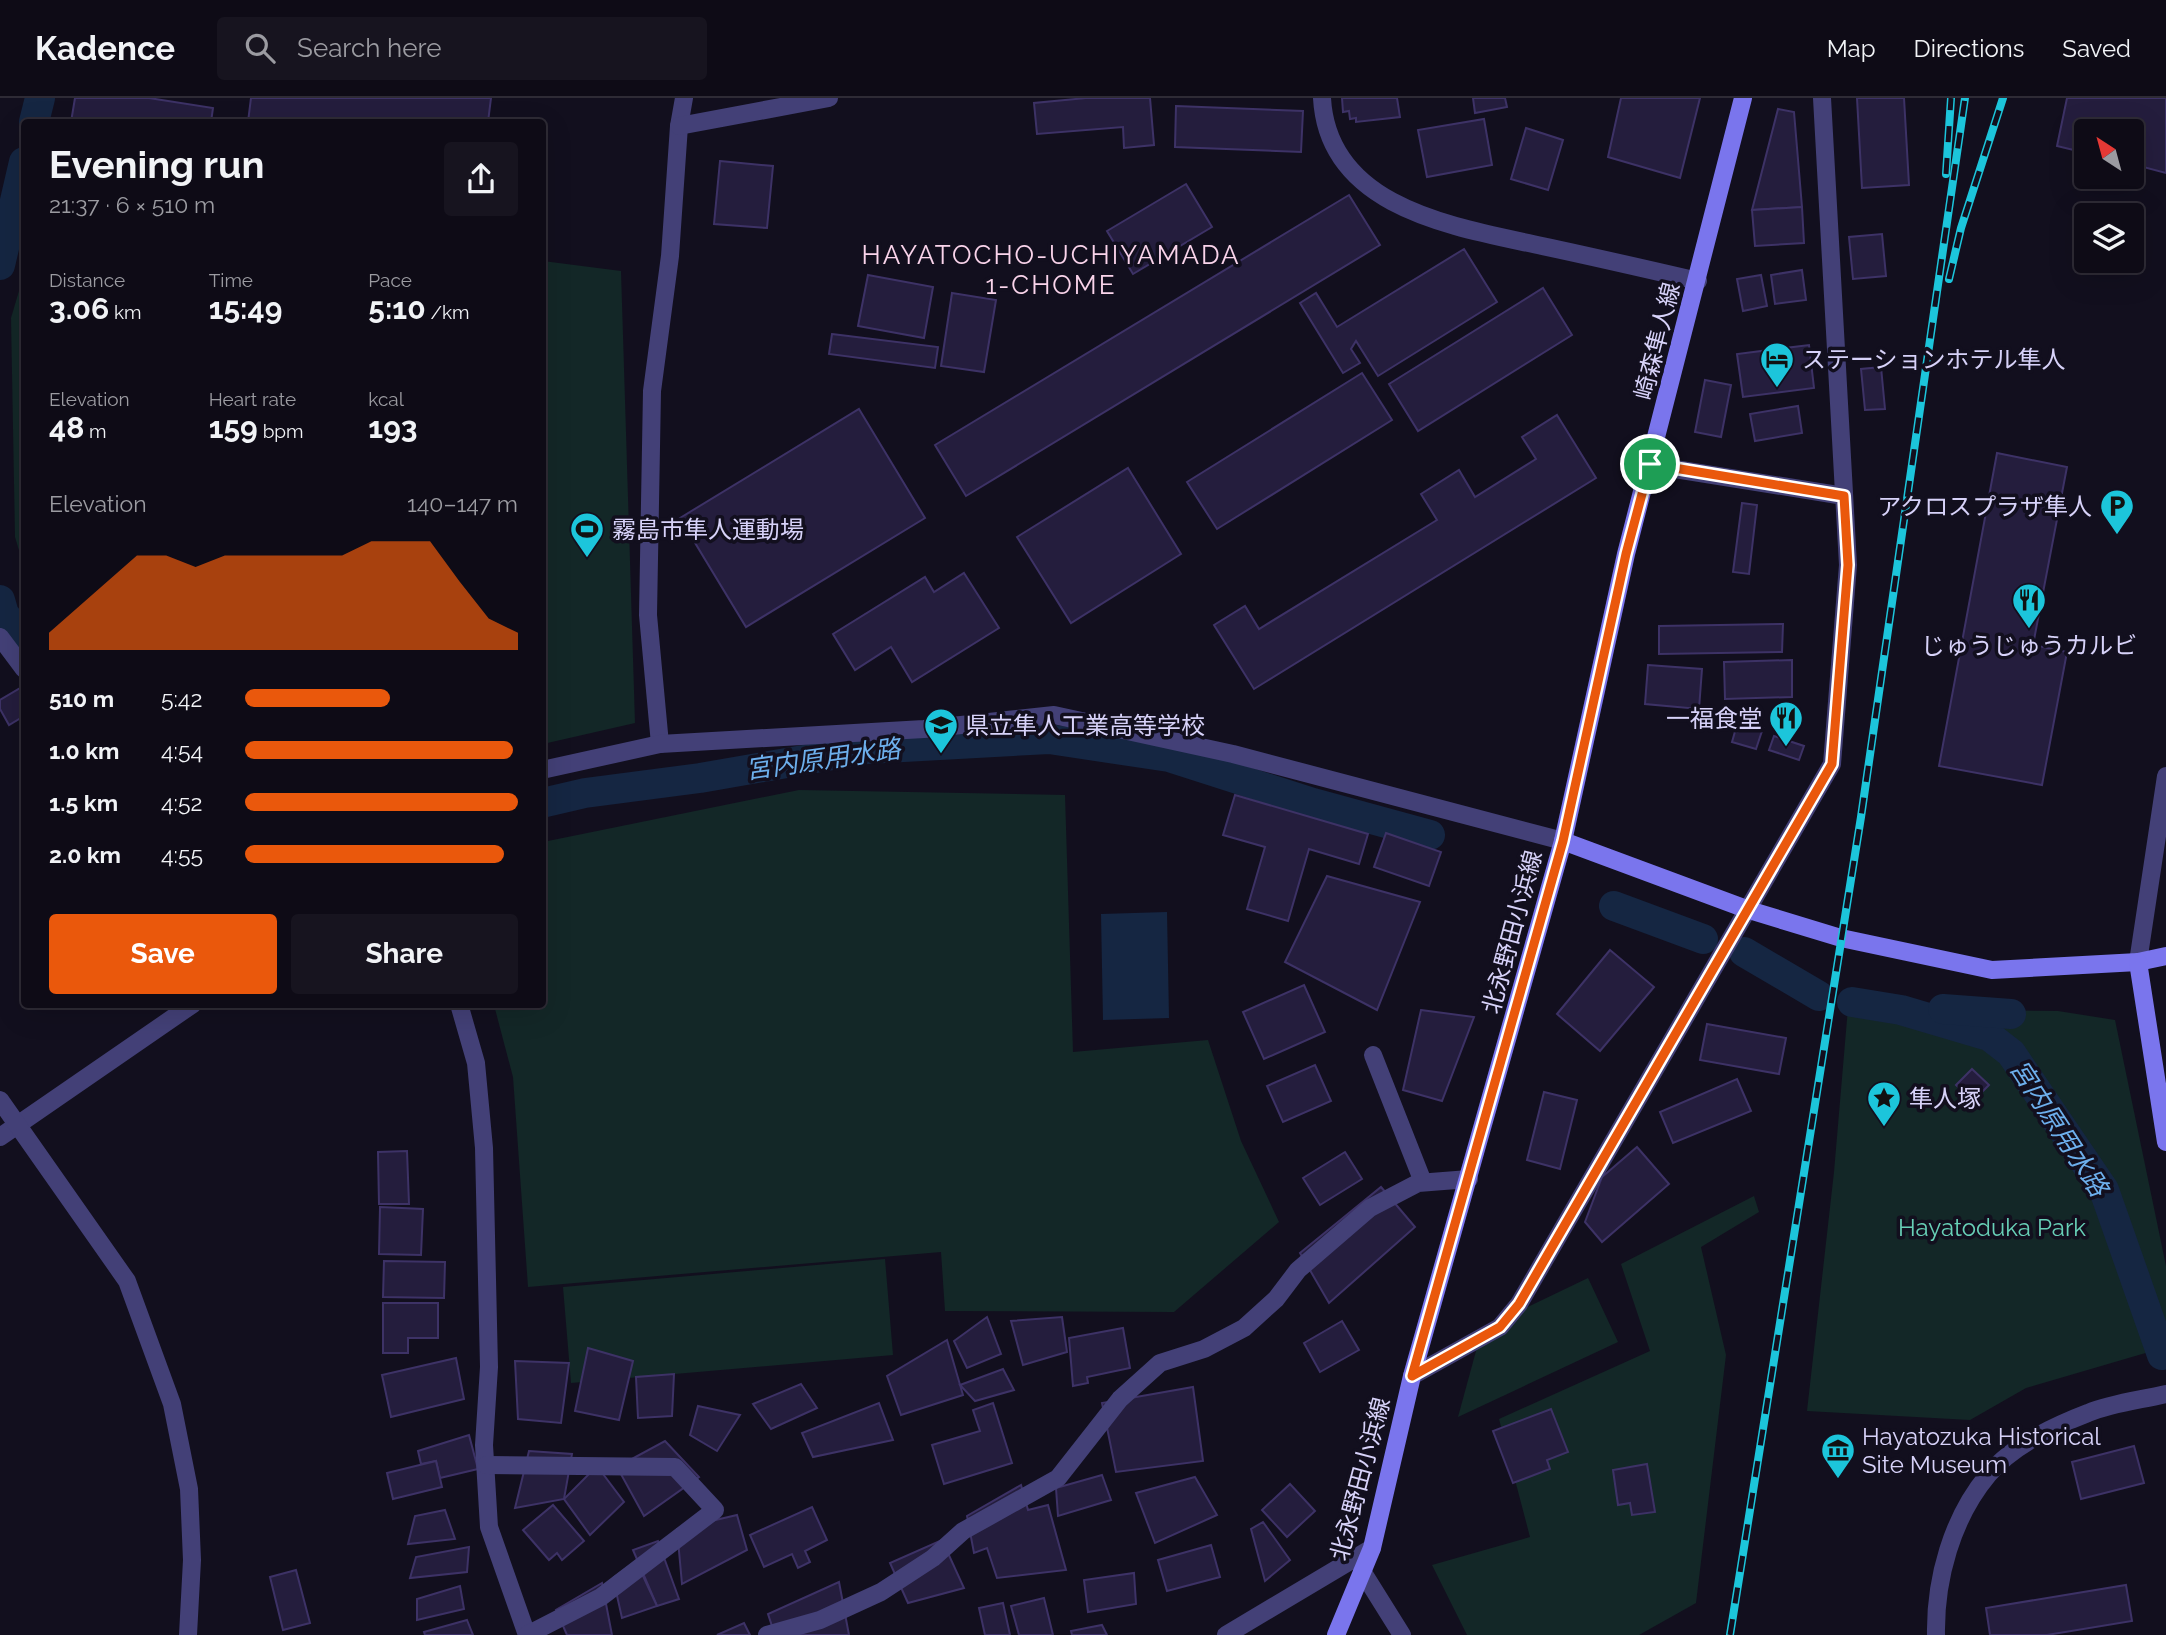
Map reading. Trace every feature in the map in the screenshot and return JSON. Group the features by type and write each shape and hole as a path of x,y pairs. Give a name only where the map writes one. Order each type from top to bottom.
{"main road":[{"name":"崎森隼人線","path":"1563,841 1626,554 1743,98"},
{"name":"北永野田小浜線","path":"1336,1635 1371,1548 1412,1376 1563,841 1749,910 1841,938 1992,970 2138,962 2166,956"},
{"path":"2138,962 2166,1142"}],"street":[{"path":"660,744 648,615 652,391 670,256 679,126 684,98"},
{"path":"679,126 829,98"},
{"path":"1322,98 1329,135 1337,152 1371,187 1393,202 1434,222 1698,281"},
{"path":"1412,1376 1500,1327 1519,1304 1832,764 1848,565 1822,98"},
{"path":"1650,464 1844,496"},
{"path":"0,637 21,665"},
{"path":"546,769 660,744 846,731 923,729 1054,715 1234,754 1563,841"},
{"path":"2138,962 2166,776"},
{"path":"0,1137 187,1008"},
{"path":"460,1008 476,1063 484,1148 489,1367 486,1465 489,1527 527,1635 601,1597 715,1510 675,1467 486,1465"},
{"path":"1373,1055 1423,1182"},
{"path":"0,1100 127,1281 172,1404 189,1489 192,1560 188,1635"},
{"path":"767,1635 820,1620 881,1592 933,1558 963,1531 1058,1478 1120,1399 1160,1363 1204,1349 1244,1328 1276,1299 1298,1270 1370,1208 1423,1182 1469,1179"},
{"path":"1936,1635 1939,1586 1956,1525 1989,1474 2025,1444 2089,1412 2166,1394"},
{"path":"1226,1635 1371,1548"},
{"path":"1362,1571 1402,1635"}],"green space":[{"name":"霧島市隼人運動場","path":"546,261 621,271 635,723 546,743"},
{"path":"21,284 21,557 15,537 11,318"},
{"path":"799,790 1065,795 1073,1052 1208,1040 1241,1141 1279,1222 1174,1312 945,1311 941,1252 528,1287 513,1077 495,1008 546,1008 546,841"},
{"name":"Hayatoduka Park","path":"1849,996 1972,1010 2058,1011 2115,1020 2166,1266 2166,1347 2026,1388 1970,1420 1807,1411 1834,1172"},
{"path":"1754,1196 1759,1212 1701,1247 1726,1355 1696,1603 1639,1635 1467,1635 1432,1565 1530,1537 1499,1419 1650,1351 1621,1264"},
{"path":"885,1259 893,1355 571,1383 563,1287"},
{"path":"1588,1278 1618,1342 1458,1417 1482,1329"}],"water":[{"path":"1167,912 1169,1018 1103,1020 1101,914"}],"building":[{"path":"75,98 149,98 213,108 211,119 72,119"},
{"path":"251,98 491,98 488,119 248,119"},
{"path":"1086,98 1150,98 1154,145 1124,148 1123,127 1037,134 1034,103"},
{"path":"1342,98 1397,98 1400,117 1356,122 1356,118 1350,119 1349,111 1343,112"},
{"path":"1473,98 1505,98 1507,107 1475,113"},
{"path":"1621,98 1700,98 1680,178 1608,157"},
{"path":"1857,98 1904,98 1909,185 1862,188"},
{"path":"2067,98 2166,98 2166,173 2144,167 2144,119 2074,119 2074,150 2057,146"},
{"path":"1176,106 1303,111 1301,152 1175,147"},
{"path":"1778,109 1794,112 1802,207 1752,210"},
{"path":"1484,119 1492,165 1427,177 1418,130"},
{"path":"1526,128 1563,140 1548,190 1511,179"},
{"path":"720,161 773,166 767,228 714,224"},
{"path":"1186,184 1212,227 1133,274 1107,231"},
{"path":"1349,195 1380,245 966,496 935,445"},
{"path":"1802,207 1804,243 1755,246 1752,210"},
{"path":"1882,234 1886,276 1853,279 1849,237"},
{"path":"1464,249 1497,302 1378,376 1356,341 1351,349 1360,363 1343,373 1300,303 1316,293 1337,327"},
{"path":"1802,270 1806,300 1775,304 1771,275"},
{"path":"868,275 933,287 924,338 858,326"},
{"path":"1761,275 1767,306 1743,311 1737,279"},
{"path":"1543,288 1572,335 1418,431 1389,384"},
{"path":"952,293 996,300 984,372 941,366"},
{"path":"832,334 938,347 935,368 829,354"},
{"path":"1809,345 1814,388 1743,397 1737,354"},
{"path":"1881,367 1885,409 1865,410 1861,369"},
{"path":"1362,373 1392,420 1217,529 1187,482"},
{"path":"1705,380 1731,385 1721,437 1695,432"},
{"path":"1798,406 1802,433 1755,441 1750,414"},
{"path":"859,409 925,518 746,627 680,518"},
{"path":"1557,415 1596,478 1254,689 1214,625 1245,606 1259,629 1437,520 1421,494 1459,470 1475,497 1536,459 1522,437"},
{"path":"1997,453 2067,467 2033,645 2067,652 2042,785 1939,766"},
{"path":"1128,468 1181,554 1071,623 1017,537"},
{"path":"1742,503 1757,505 1749,574 1733,572"},
{"path":"964,573 999,628 912,682 891,647 855,670 833,634 925,577 934,592"},
{"path":"1783,624 1782,652 1659,654 1659,626"},
{"path":"1792,660 1792,697 1725,699 1724,662"},
{"path":"1648,665 1702,669 1699,709 1645,704"},
{"path":"21,688 21,718 9,725 0,709 0,700"},
{"path":"1738,721 1763,728 1756,749 1732,742"},
{"name":"一福食堂","path":"1774,736 1804,746 1799,760 1769,750"},
{"path":"1235,795 1368,834 1359,864 1309,849 1288,921 1247,909 1265,847 1223,835"},
{"path":"1386,833 1441,852 1429,886 1374,867"},
{"path":"1327,876 1420,902 1377,1010 1285,962"},
{"path":"1610,950 1654,987 1600,1051 1557,1014"},
{"path":"1304,985 1325,1032 1264,1059 1243,1012"},
{"path":"1421,1010 1474,1017 1442,1101 1403,1090"},
{"path":"1707,1024 1786,1038 1779,1074 1700,1060"},
{"path":"1315,1065 1331,1101 1283,1122 1267,1086"},
{"path":"1972,1069 1989,1085 1973,1101 1956,1085"},
{"path":"1737,1079 1751,1111 1673,1143 1660,1112"},
{"path":"1544,1092 1577,1100 1560,1169 1527,1160"},
{"path":"1637,1147 1669,1184 1602,1242 1585,1222 1602,1177"},
{"path":"407,1151 409,1204 379,1204 378,1152"},
{"path":"1345,1152 1362,1179 1320,1205 1303,1178"},
{"path":"1381,1187 1415,1227 1329,1303 1300,1253"},
{"path":"380,1207 423,1209 421,1255 379,1254"},
{"path":"384,1261 445,1262 444,1298 383,1297"},
{"path":"383,1303 438,1303 438,1338 408,1338 408,1353 383,1353"},
{"path":"987,1317 1001,1354 967,1368 954,1341"},
{"path":"1062,1317 1067,1352 1023,1365 1011,1321"},
{"path":"1342,1321 1359,1350 1320,1372 1304,1343"},
{"path":"1123,1328 1130,1368 1087,1377 1088,1383 1073,1386 1069,1338"},
{"path":"947,1340 963,1395 901,1415 887,1376"},
{"path":"588,1348 633,1361 619,1420 575,1411"},
{"path":"456,1358 464,1399 391,1417 382,1375"},
{"path":"515,1361 569,1363 561,1423 518,1419"},
{"path":"1003,1369 1014,1390 975,1401 960,1385"},
{"path":"674,1374 672,1416 638,1418 636,1377"},
{"path":"801,1384 817,1408 771,1429 753,1404"},
{"path":"1193,1387 1203,1461 1116,1472 1102,1403"},
{"path":"879,1403 893,1440 813,1457 802,1433"},
{"path":"993,1403 1012,1463 944,1484 932,1445 980,1431 973,1410"},
{"path":"698,1406 740,1415 717,1451 690,1435"},
{"path":"1551,1409 1568,1452 1547,1460 1550,1469 1513,1483 1493,1431"},
{"path":"469,1435 478,1469 440,1478 436,1461 421,1464 418,1451"},
{"path":"665,1441 699,1477 644,1516 617,1467"},
{"path":"2134,1446 2144,1483 2081,1499 2072,1462"},
{"path":"529,1451 572,1454 564,1499 515,1508"},
{"path":"436,1461 442,1487 393,1499 387,1473"},
{"path":"1647,1464 1655,1512 1632,1515 1630,1503 1618,1505 1613,1470"},
{"path":"597,1466 624,1502 590,1535 564,1499"},
{"path":"1102,1475 1111,1500 1058,1516 1056,1488"},
{"path":"1195,1477 1217,1515 1155,1543 1136,1493"},
{"path":"1290,1484 1315,1511 1287,1537 1262,1510"},
{"path":"1021,1485 1028,1510 1048,1505 1066,1570 997,1578 987,1548 974,1553 967,1516"},
{"path":"553,1505 584,1541 562,1560 557,1553 549,1560 523,1530"},
{"path":"812,1507 827,1540 805,1551 810,1562 798,1568 792,1554 764,1567 750,1535"},
{"path":"445,1510 455,1539 408,1544 415,1516"},
{"path":"737,1515 747,1550 682,1584 677,1529"},
{"path":"1263,1522 1290,1560 1265,1581 1251,1529"},
{"path":"942,1540 964,1588 908,1603 890,1563"},
{"path":"658,1541 679,1599 657,1606 633,1550"},
{"path":"1211,1545 1220,1577 1167,1591 1158,1560"},
{"path":"469,1547 467,1572 410,1578 416,1557"},
{"path":"636,1561 657,1606 622,1618 613,1578"},
{"path":"296,1570 310,1623 283,1630 270,1577"},
{"path":"1134,1573 1136,1604 1088,1612 1084,1580"},
{"path":"839,1582 849,1635 775,1635 768,1614"},
{"path":"602,1583 612,1635 567,1635 556,1610"},
{"path":"2126,1585 2132,1621 2047,1635 1990,1635 1986,1608"},
{"path":"460,1586 464,1609 417,1620 417,1599"},
{"path":"1044,1598 1053,1635 1019,1635 1011,1606"},
{"path":"1003,1603 1010,1635 985,1635 979,1608"},
{"path":"467,1620 473,1635 425,1635 424,1632"},
{"path":"744,1623 750,1635 717,1635"},
{"path":"1102,1625 1107,1635 1072,1635 1071,1631"}],"waterway":[{"name":"宮内原用水路","path":"35,119 40,98"},
{"name":"宮内原用水路","path":"0,265 21,175"},
{"name":"宮内原用水路","path":"0,600 4,614 21,634"},
{"name":"宮内原用水路","path":"546,802 585,793 700,778 867,749 1049,739 1169,757 1313,803 1430,835"},
{"name":"宮内原用水路","path":"1614,906 1703,939"},
{"name":"宮内原用水路","path":"1744,952 1819,996"},
{"name":"宮内原用水路","path":"1852,1002 1901,1010 1989,1036 2011,1053 2104,1190 2162,1355"},
{"name":"宮内原用水路","path":"1943,1009 2011,1014"}],"railway":[{"path":"1946,174 1951,98"},
{"path":"1730,1635 1861,817 1965,98"},
{"path":"1949,279 1961,228 2003,98"}],"place":[{"name":"ステーションホテル隼人","path":"1777,389"},
{"name":"アクロスプラザ隼人","path":"2117,536"},
{"name":"霧島市隼人運動場","path":"587,559"},
{"name":"じゅうじゅうカルビ","path":"2029,630"},
{"name":"一福食堂","path":"1786,748"},
{"name":"県立隼人工業高等学校","path":"941,755"},
{"name":"隼人塚","path":"1884,1128"},
{"name":"Hayatozuka Historical Site Museum","path":"1838,1480"}],"district":[{"name":"HAYATOCHO-UCHIYAMADA 1-CHOME","path":"1051,270"}],"route":[{"path":"1650,464 1844,496 1848,565 1832,764 1519,1304 1500,1327 1412,1376 1490,1108 1563,841 1626,554 1650,464"}]}
